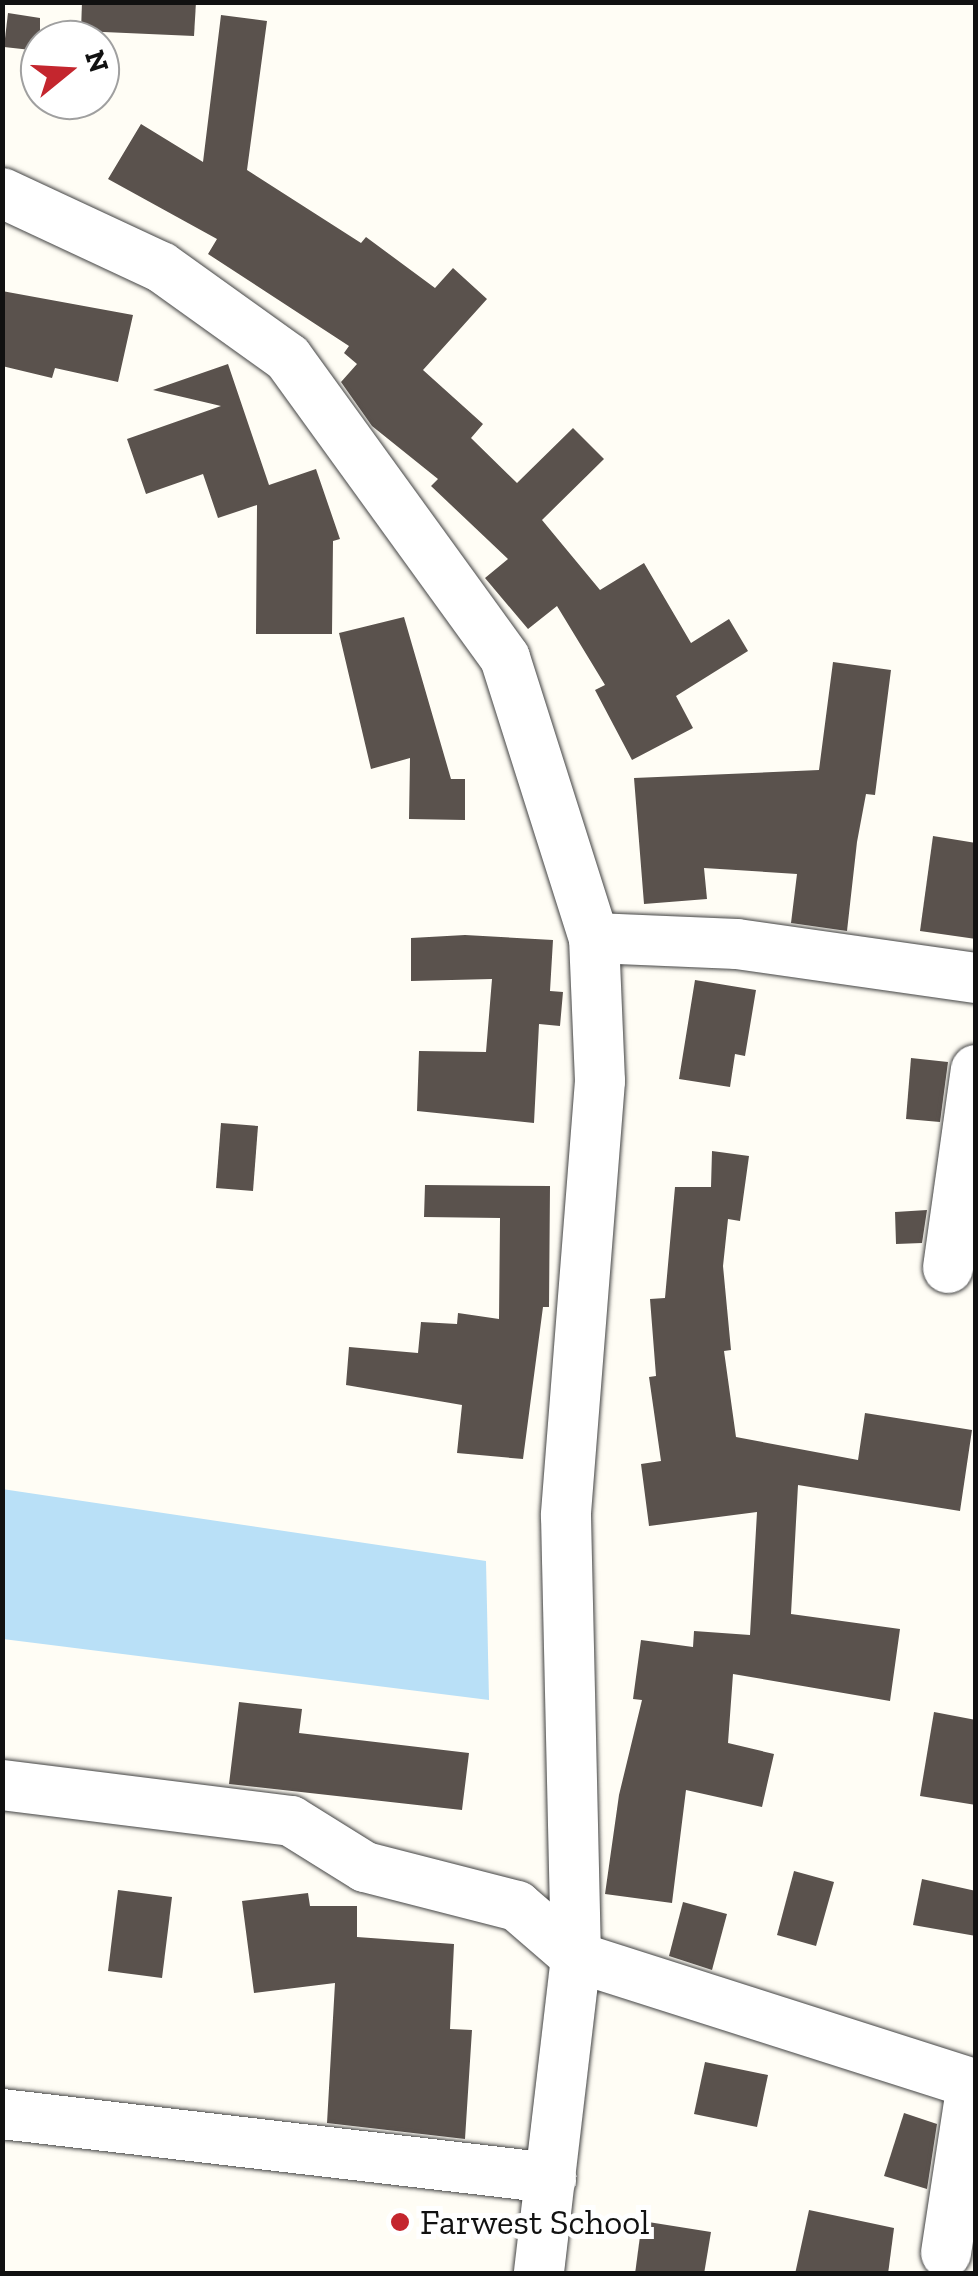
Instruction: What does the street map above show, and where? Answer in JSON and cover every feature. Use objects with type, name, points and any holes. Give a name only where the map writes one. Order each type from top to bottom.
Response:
[{"type":"street","points":[[2,192],[162,268],[288,358],[505,658],[594,938],[600,1082],[566,1516],[576,1957],[539,2274]]},
{"type":"street","points":[[594,938],[736,944],[976,978]]},
{"type":"street","points":[[948,1268],[976,1070]]},
{"type":"street","points":[[2,1785],[291,1821],[365,1867],[517,1906],[576,1957],[974,2085],[946,2253]]},
{"type":"street","points":[[2,2114],[551,2178]]},
{"type":"water","points":[[2,1489],[486,1561],[489,1700],[3,1639]]},
{"type":"building","points":[[82,2],[196,2],[194,36],[120,33],[120,20],[81,20]]},
{"type":"building","points":[[8,13],[40,18],[20,20],[20,49],[4,47]]},
{"type":"building","points":[[221,15],[267,21],[247,170],[361,243],[366,237],[435,288],[453,268],[487,299],[423,370],[483,424],[471,438],[517,483],[573,428],[604,459],[542,520],[600,590],[644,563],[691,643],[729,619],[748,651],[676,696],[693,728],[632,760],[595,690],[605,685],[557,606],[528,629],[485,578],[508,559],[431,486],[438,479],[372,426],[341,382],[357,364],[344,353],[349,346],[208,254],[217,239],[108,179],[141,124],[203,162]]},
{"type":"building","points":[[2,291],[133,315],[118,382],[55,368],[52,378],[2,366]]},
{"type":"building","points":[[228,364],[269,485],[316,469],[340,539],[333,541],[332,634],[256,634],[257,505],[218,518],[203,474],[146,494],[127,439],[221,406],[153,390]]},
{"type":"building","points":[[404,617],[451,779],[465,779],[465,820],[409,819],[410,758],[371,769],[339,633]]},
{"type":"building","points":[[833,662],[891,670],[875,795],[866,794],[847,931],[791,923],[797,874],[704,868],[707,899],[644,904],[634,778],[819,770]]},
{"type":"building","points":[[933,836],[976,843],[976,939],[920,931]]},
{"type":"building","points":[[465,935],[553,940],[550,991],[563,992],[560,1026],[539,1024],[534,1123],[417,1111],[419,1051],[486,1052],[492,979],[411,981],[411,938]]},
{"type":"building","points":[[695,980],[756,990],[745,1056],[735,1054],[730,1087],[679,1079]]},
{"type":"building","points":[[911,1058],[948,1062],[940,1122],[906,1119]]},
{"type":"building","points":[[221,1123],[258,1126],[253,1191],[216,1188]]},
{"type":"building","points":[[712,1151],[749,1156],[740,1221],[728,1219],[723,1266],[731,1350],[724,1351],[736,1437],[858,1460],[865,1413],[972,1430],[960,1511],[798,1485],[791,1614],[900,1629],[890,1701],[733,1674],[728,1743],[774,1754],[762,1807],[686,1790],[672,1903],[605,1894],[619,1795],[642,1700],[633,1699],[641,1640],[693,1647],[694,1631],[750,1635],[757,1512],[649,1526],[641,1464],[661,1461],[649,1377],[656,1376],[650,1299],[665,1298],[675,1187],[711,1187]]},
{"type":"building","points":[[425,1185],[550,1186],[549,1307],[543,1307],[523,1459],[457,1453],[462,1405],[346,1385],[349,1347],[418,1353],[421,1322],[457,1324],[458,1313],[499,1319],[500,1218],[424,1217]]},
{"type":"building","points":[[927,1210],[922,1243],[896,1244],[895,1212]]},
{"type":"building","points":[[239,1702],[302,1709],[299,1733],[469,1753],[462,1810],[229,1784]]},
{"type":"building","points":[[934,1712],[976,1720],[976,1805],[920,1796]]},
{"type":"building","points":[[794,1871],[834,1882],[816,1946],[777,1935]]},
{"type":"building","points":[[922,1879],[976,1891],[976,1936],[913,1925]]},
{"type":"building","points":[[118,1890],[172,1897],[162,1978],[108,1971]]},
{"type":"building","points":[[308,1893],[310,1906],[357,1906],[357,1937],[454,1944],[450,2029],[472,2030],[465,2139],[327,2123],[335,1983],[254,1993],[242,1901]]},
{"type":"building","points":[[683,1902],[727,1914],[712,1970],[669,1956]]},
{"type":"building","points":[[705,2062],[768,2075],[757,2127],[694,2114]]},
{"type":"building","points":[[904,2113],[937,2124],[927,2189],[884,2176]]},
{"type":"building","points":[[809,2210],[894,2228],[888,2274],[795,2274]]},
{"type":"building","points":[[642,2221],[711,2232],[704,2274],[635,2274]]},
{"type":"place","name":"Farwest School","points":[[400,2222]]}]
